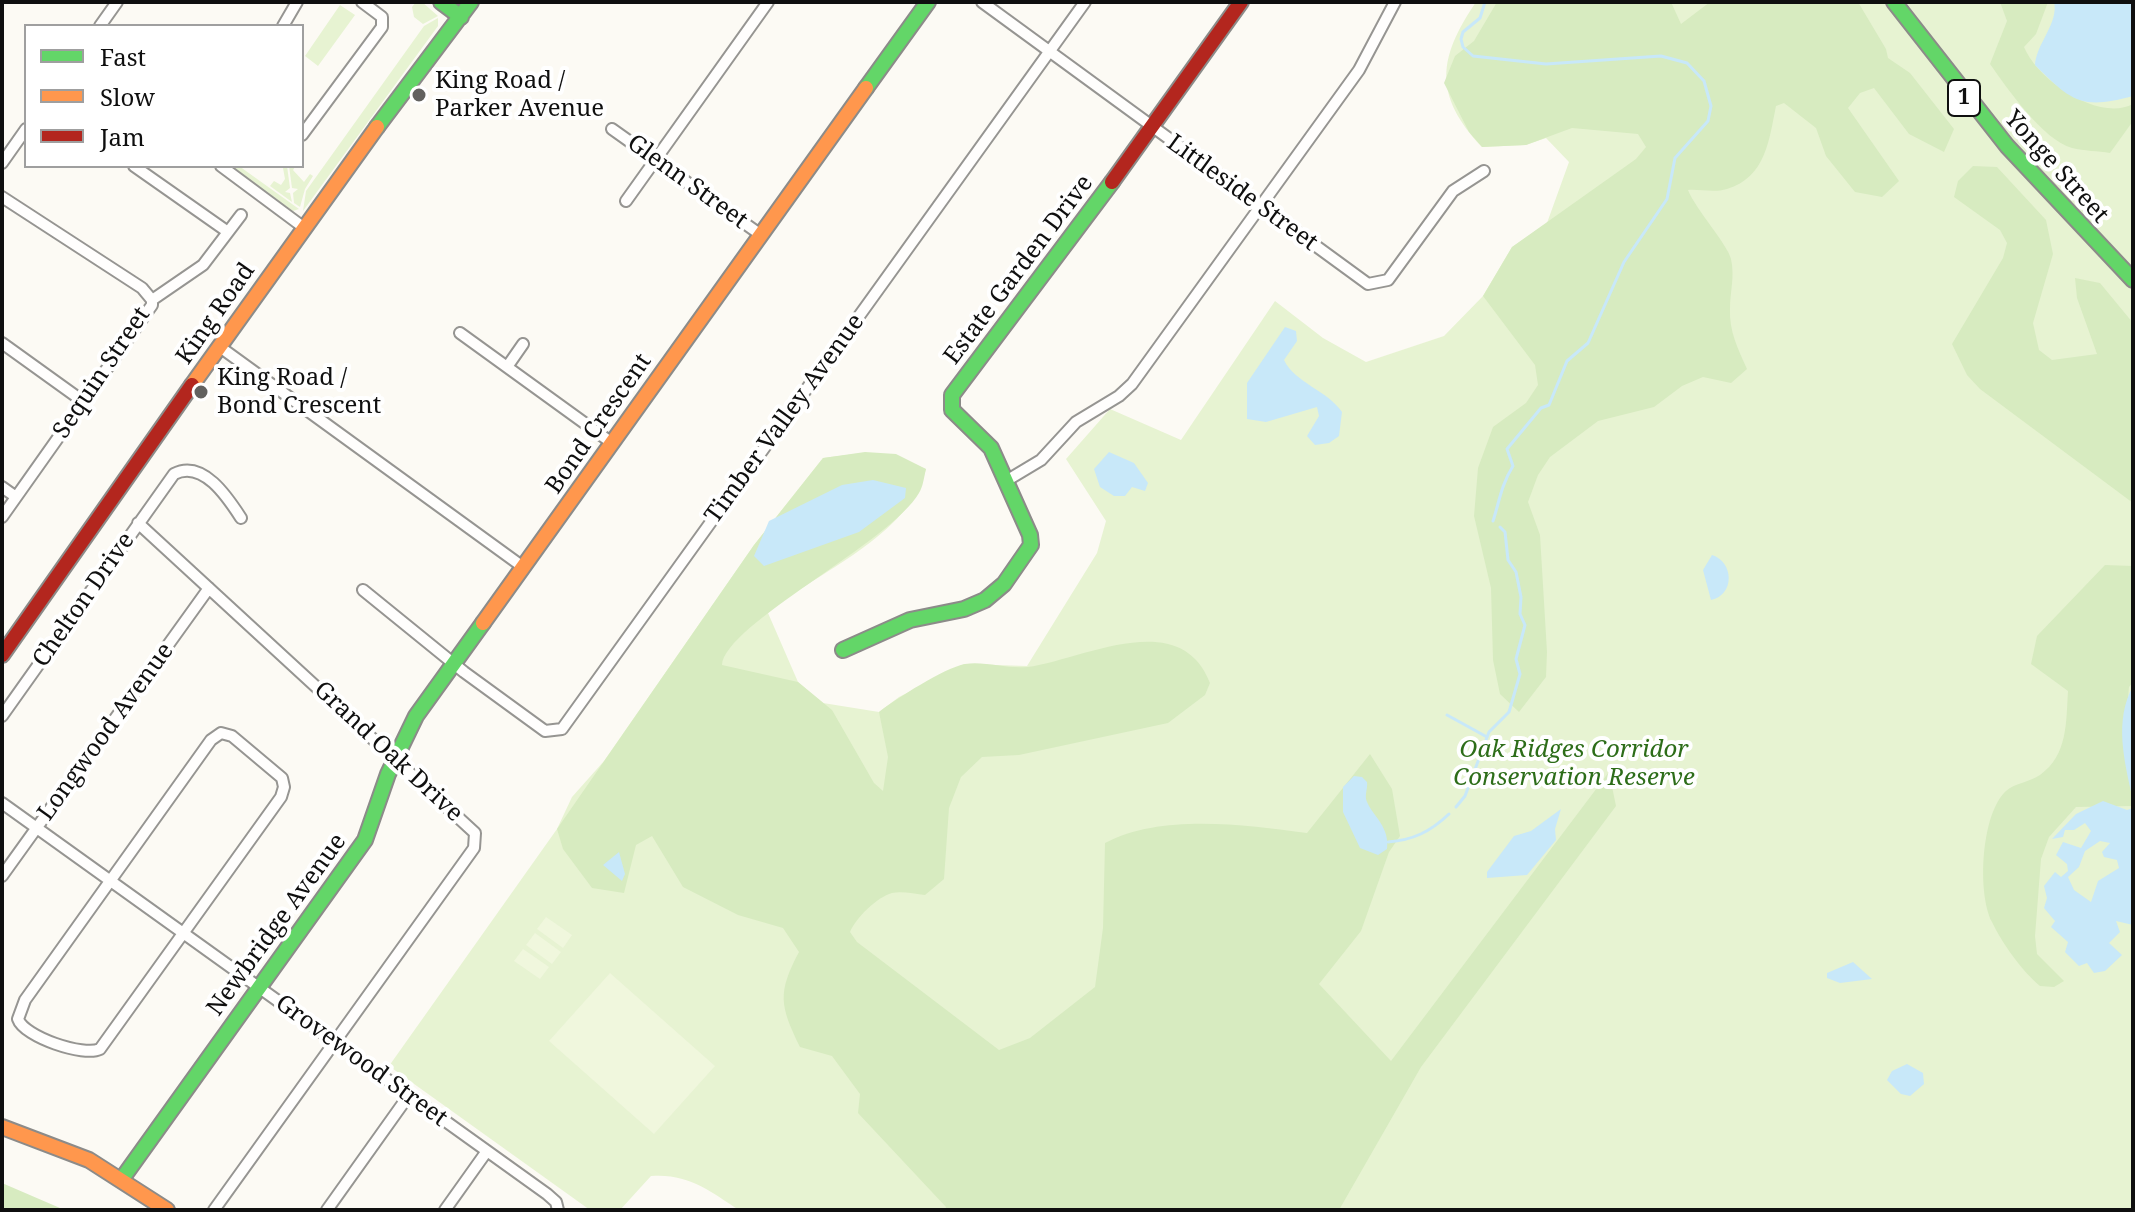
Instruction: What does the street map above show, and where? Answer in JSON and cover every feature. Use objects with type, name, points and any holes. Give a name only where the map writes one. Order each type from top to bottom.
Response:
[{"type":"street","points":[[101,24],[117,2]]},
{"type":"street","points":[[284,24],[297,2]]},
{"type":"street","points":[[304,132],[382,27],[382,17],[362,2]]},
{"type":"street","points":[[441,2],[461,17]]},
{"type":"street","name":"King Road","points":[[2,655],[303,227],[471,2]]},
{"type":"street","points":[[626,201],[768,2]]},
{"type":"street","name":"Bond Crescent","points":[[523,567],[928,2]]},
{"type":"street","name":"Littleside Street","points":[[982,2],[1368,284],[1388,280],[1453,191],[1484,171]]},
{"type":"street","name":"Timber Valley Avenue","points":[[363,590],[454,664],[545,731],[556,732],[566,726],[1085,2]]},
{"type":"street","name":"Estate Garden Drive","points":[[843,650],[910,620],[974,605],[1004,584],[1031,540],[986,441],[952,410],[952,395],[1241,2]]},
{"type":"street","points":[[1006,481],[1041,460],[1076,422],[1119,396],[1132,384],[1359,70],[1395,2]]},
{"type":"street","name":"Yonge Street","points":[[1894,2],[1963,98],[2057,205],[2133,280]]},
{"type":"street","name":"Glenn Street","points":[[612,129],[761,235]]},
{"type":"street","points":[[2,163],[24,132]]},
{"type":"street","points":[[137,168],[228,232]]},
{"type":"street","points":[[224,168],[303,227]]},
{"type":"street","name":"Sequin Street","points":[[2,197],[130,280],[152,300],[152,305],[2,517]]},
{"type":"street","points":[[152,300],[203,265],[241,215]]},
{"type":"street","points":[[460,333],[612,443]]},
{"type":"street","points":[[2,343],[84,402]]},
{"type":"street","points":[[507,367],[523,344]]},
{"type":"street","points":[[220,347],[523,567]]},
{"type":"street","name":"Chelton Drive","points":[[2,716],[168,478],[184,469],[197,472],[224,492],[241,518]]},
{"type":"street","points":[[2,487],[16,497]]},
{"type":"street","name":"Grand Oak Drive","points":[[138,523],[475,833],[474,848],[214,1210]]},
{"type":"street","name":"Newbridge Avenue","points":[[124,1176],[365,840],[395,758],[416,716],[523,567]]},
{"type":"street","name":"Longwood Avenue","points":[[2,876],[209,588]]},
{"type":"street","points":[[221,733],[232,736],[282,778],[284,792],[183,933],[100,1049],[85,1052],[27,1032],[20,1025],[18,1012],[211,740],[221,733]]},
{"type":"street","name":"Grovewood Street","points":[[2,803],[547,1194],[556,1202],[558,1210]]},
{"type":"street","points":[[327,1210],[409,1095]]},
{"type":"street","points":[[2,1127],[67,1147],[124,1176],[167,1210]]},
{"type":"street","points":[[445,1210],[487,1151]]},
{"type":"green space","points":[[416,2],[422,2],[438,16],[423,24],[414,17],[412,7]]},
{"type":"green space","name":"Oak Ridges Corridor Conservation Reserve","points":[[1476,2],[2133,2],[2133,1210],[739,1210],[687,1180],[651,1176],[620,1210],[590,1210],[389,1066],[557,829],[572,797],[604,761],[754,545],[823,458],[876,453],[926,469],[916,493],[901,514],[881,533],[768,613],[798,682],[823,703],[879,712],[899,697],[964,664],[1027,666],[1097,553],[1106,521],[1066,459],[1110,409],[1181,440],[1275,301],[1323,338],[1366,362],[1444,336],[1483,296],[1512,247],[1547,223],[1569,162],[1546,138],[1526,145],[1482,147],[1455,110],[1446,76],[1448,59],[1463,22]]},
{"type":"green space","points":[[1497,2],[1671,2],[1681,24],[1710,2],[1858,2],[1886,49],[1888,58],[1910,73],[1954,129],[1944,152],[1909,134],[1874,88],[1860,93],[1848,108],[1899,181],[1882,197],[1855,192],[1826,156],[1816,128],[1784,103],[1776,106],[1764,156],[1750,176],[1722,190],[1688,190],[1731,259],[1731,325],[1747,369],[1731,383],[1703,377],[1682,386],[1654,407],[1598,421],[1550,457],[1538,475],[1528,502],[1540,535],[1546,677],[1519,712],[1500,694],[1493,660],[1491,588],[1474,516],[1478,468],[1493,427],[1526,403],[1538,385],[1535,365],[1483,296],[1512,247],[1636,159],[1646,147],[1638,134],[1572,128],[1526,145],[1482,147],[1469,132],[1444,83],[1455,56],[1474,41]]},
{"type":"green space","points":[[2000,2],[2048,2],[2036,34],[2024,47],[2031,60],[2056,85],[2087,103],[2119,108],[2133,104],[2133,121],[2110,153],[2072,148],[2061,143],[2026,112],[2006,86],[1990,64],[2007,21]]},
{"type":"green space","points":[[340,5],[355,15],[318,66],[305,56]]},
{"type":"green space","points":[[438,18],[438,26],[303,211],[306,191],[424,26]]},
{"type":"green space","points":[[1973,166],[1997,167],[2046,220],[2053,254],[2033,323],[2039,350],[2052,360],[2097,354],[2077,298],[2075,278],[2100,283],[2133,323],[2133,503],[1980,389],[1967,375],[1952,344],[2003,258],[2007,243],[2000,230],[1954,197],[1958,181]]},
{"type":"green space","points":[[234,168],[242,168],[299,209],[293,211]]},
{"type":"green space","points":[[283,168],[287,168],[290,188],[285,192],[290,193],[292,202],[270,186],[274,181],[281,185],[285,179]]},
{"type":"green space","points":[[289,168],[294,168],[304,182],[310,174],[313,176],[300,207],[294,203],[293,193],[298,189],[292,188]]},
{"type":"green space","points":[[865,452],[896,454],[926,469],[919,493],[902,513],[876,535],[750,628],[730,648],[722,665],[798,682],[832,710],[874,783],[883,791],[888,757],[879,712],[945,671],[965,664],[1027,667],[1101,648],[1153,642],[1176,647],[1196,660],[1210,683],[1205,695],[1168,723],[1019,755],[982,757],[961,777],[949,808],[944,879],[925,895],[900,892],[886,895],[853,926],[850,932],[857,942],[999,1050],[1030,1038],[1095,987],[1103,928],[1105,843],[1152,828],[1178,825],[1231,825],[1307,833],[1370,754],[1392,789],[1400,836],[1389,852],[1361,931],[1319,984],[1391,1061],[1609,772],[1616,806],[1421,1067],[1339,1210],[945,1210],[946,1207],[858,1113],[860,1094],[832,1056],[800,1047],[788,1021],[784,1000],[787,978],[799,952],[783,928],[738,915],[683,887],[652,836],[636,845],[624,893],[592,888],[563,849],[557,829],[754,545],[823,458]]},
{"type":"green space","points":[[2105,565],[2133,566],[2133,682],[2129,687],[2124,740],[2133,784],[2133,806],[2076,807],[2049,837],[2041,859],[2035,936],[2037,954],[2064,981],[2054,987],[2040,986],[2007,948],[1992,922],[1984,893],[1984,854],[1991,817],[1998,802],[2006,791],[2040,775],[2049,767],[2064,737],[2068,691],[2031,664],[2037,636]]},
{"type":"green space","points":[[546,917],[572,935],[563,948],[537,929]]},
{"type":"green space","points":[[535,933],[561,952],[552,964],[526,945]]},
{"type":"green space","points":[[523,949],[549,967],[540,979],[514,961]]},
{"type":"green space","points":[[610,973],[715,1066],[654,1134],[549,1041]]},
{"type":"green space","points":[[2,1183],[60,1208],[64,1210],[2,1210]]},
{"type":"water","points":[[2054,2],[2133,2],[2133,96],[2101,102],[2079,100],[2035,65],[2053,18]]},
{"type":"water","points":[[1285,327],[1296,331],[1297,341],[1284,360],[1289,368],[1342,412],[1339,436],[1329,443],[1315,445],[1307,436],[1319,416],[1317,407],[1266,422],[1247,419],[1247,383]]},
{"type":"water","points":[[1109,452],[1134,463],[1148,483],[1145,491],[1132,487],[1125,496],[1114,496],[1100,487],[1094,469]]},
{"type":"water","points":[[873,480],[906,488],[905,498],[859,532],[764,566],[754,556],[769,521],[842,485]]},
{"type":"water","points":[[1712,555],[1724,564],[1729,578],[1724,592],[1711,600],[1703,570]]},
{"type":"water","points":[[2133,686],[2133,800],[2122,727],[2127,699]]},
{"type":"water","points":[[1354,776],[1362,777],[1367,782],[1367,802],[1386,834],[1387,849],[1378,855],[1360,848],[1343,812],[1343,787]]},
{"type":"water","points":[[2103,801],[2127,810],[2133,808],[2133,925],[2116,921],[2120,932],[2109,943],[2122,955],[2105,971],[2094,973],[2087,963],[2079,966],[2065,952],[2068,942],[2051,927],[2055,921],[2044,908],[2047,898],[2044,886],[2055,872],[2061,877],[2068,871],[2067,864],[2056,855],[2063,842],[2081,848],[2091,831],[2085,823],[2074,830],[2065,830],[2063,837],[2052,839],[2076,814]],"holes":[[[2100,841],[2110,843],[2102,852],[2104,857],[2117,860],[2119,868],[2098,881],[2091,902],[2074,890],[2068,877],[2079,867],[2085,851]]]},
{"type":"water","points":[[1561,809],[1555,829],[1556,840],[1527,875],[1487,878],[1487,872],[1514,836],[1531,831]]},
{"type":"water","points":[[619,852],[625,874],[622,881],[603,865]]},
{"type":"water","points":[[1853,962],[1872,979],[1840,983],[1827,978],[1827,973]]},
{"type":"water","points":[[1907,1064],[1923,1073],[1924,1084],[1910,1096],[1901,1094],[1887,1080],[1892,1071]]},
{"type":"waterway","points":[[1485,2],[1480,18],[1463,32],[1461,39],[1463,47],[1473,56],[1546,64],[1661,56],[1687,63],[1704,81],[1711,106],[1708,121],[1675,158],[1667,199],[1624,262],[1588,343],[1567,361],[1549,405],[1541,408],[1507,449],[1513,466],[1493,521]]},
{"type":"waterway","points":[[1456,807],[1465,796],[1489,732],[1509,712],[1520,674],[1516,659],[1525,625],[1520,614],[1521,597],[1516,572],[1508,560],[1505,532],[1500,527]]},
{"type":"waterway","points":[[1447,715],[1487,737]]},
{"type":"waterway","points":[[1388,842],[1421,834],[1449,814]]},
{"type":"traffic: fast","points":[[441,2],[461,17]]},
{"type":"traffic: fast","points":[[377,127],[471,2]]},
{"type":"traffic: fast","points":[[866,88],[928,2]]},
{"type":"traffic: fast","points":[[1894,2],[2007,146],[2133,280]]},
{"type":"traffic: fast","points":[[843,650],[910,620],[964,609],[985,600],[1004,584],[1031,545],[1030,535],[991,448],[952,410],[952,395],[1112,182]]},
{"type":"traffic: fast","points":[[124,1176],[365,840],[388,774],[416,716],[483,623]]},
{"type":"traffic: slow","points":[[483,623],[866,88]]},
{"type":"traffic: slow","points":[[192,385],[377,127]]},
{"type":"traffic: slow","points":[[2,1127],[89,1160],[167,1210]]},
{"type":"traffic: jam","points":[[1112,182],[1241,2]]},
{"type":"traffic: jam","points":[[2,655],[192,385]]},
{"type":"place","name":"King Road / Parker Avenue","points":[[419,95]]},
{"type":"place","name":"King Road / Bond Crescent","points":[[201,392]]}]
